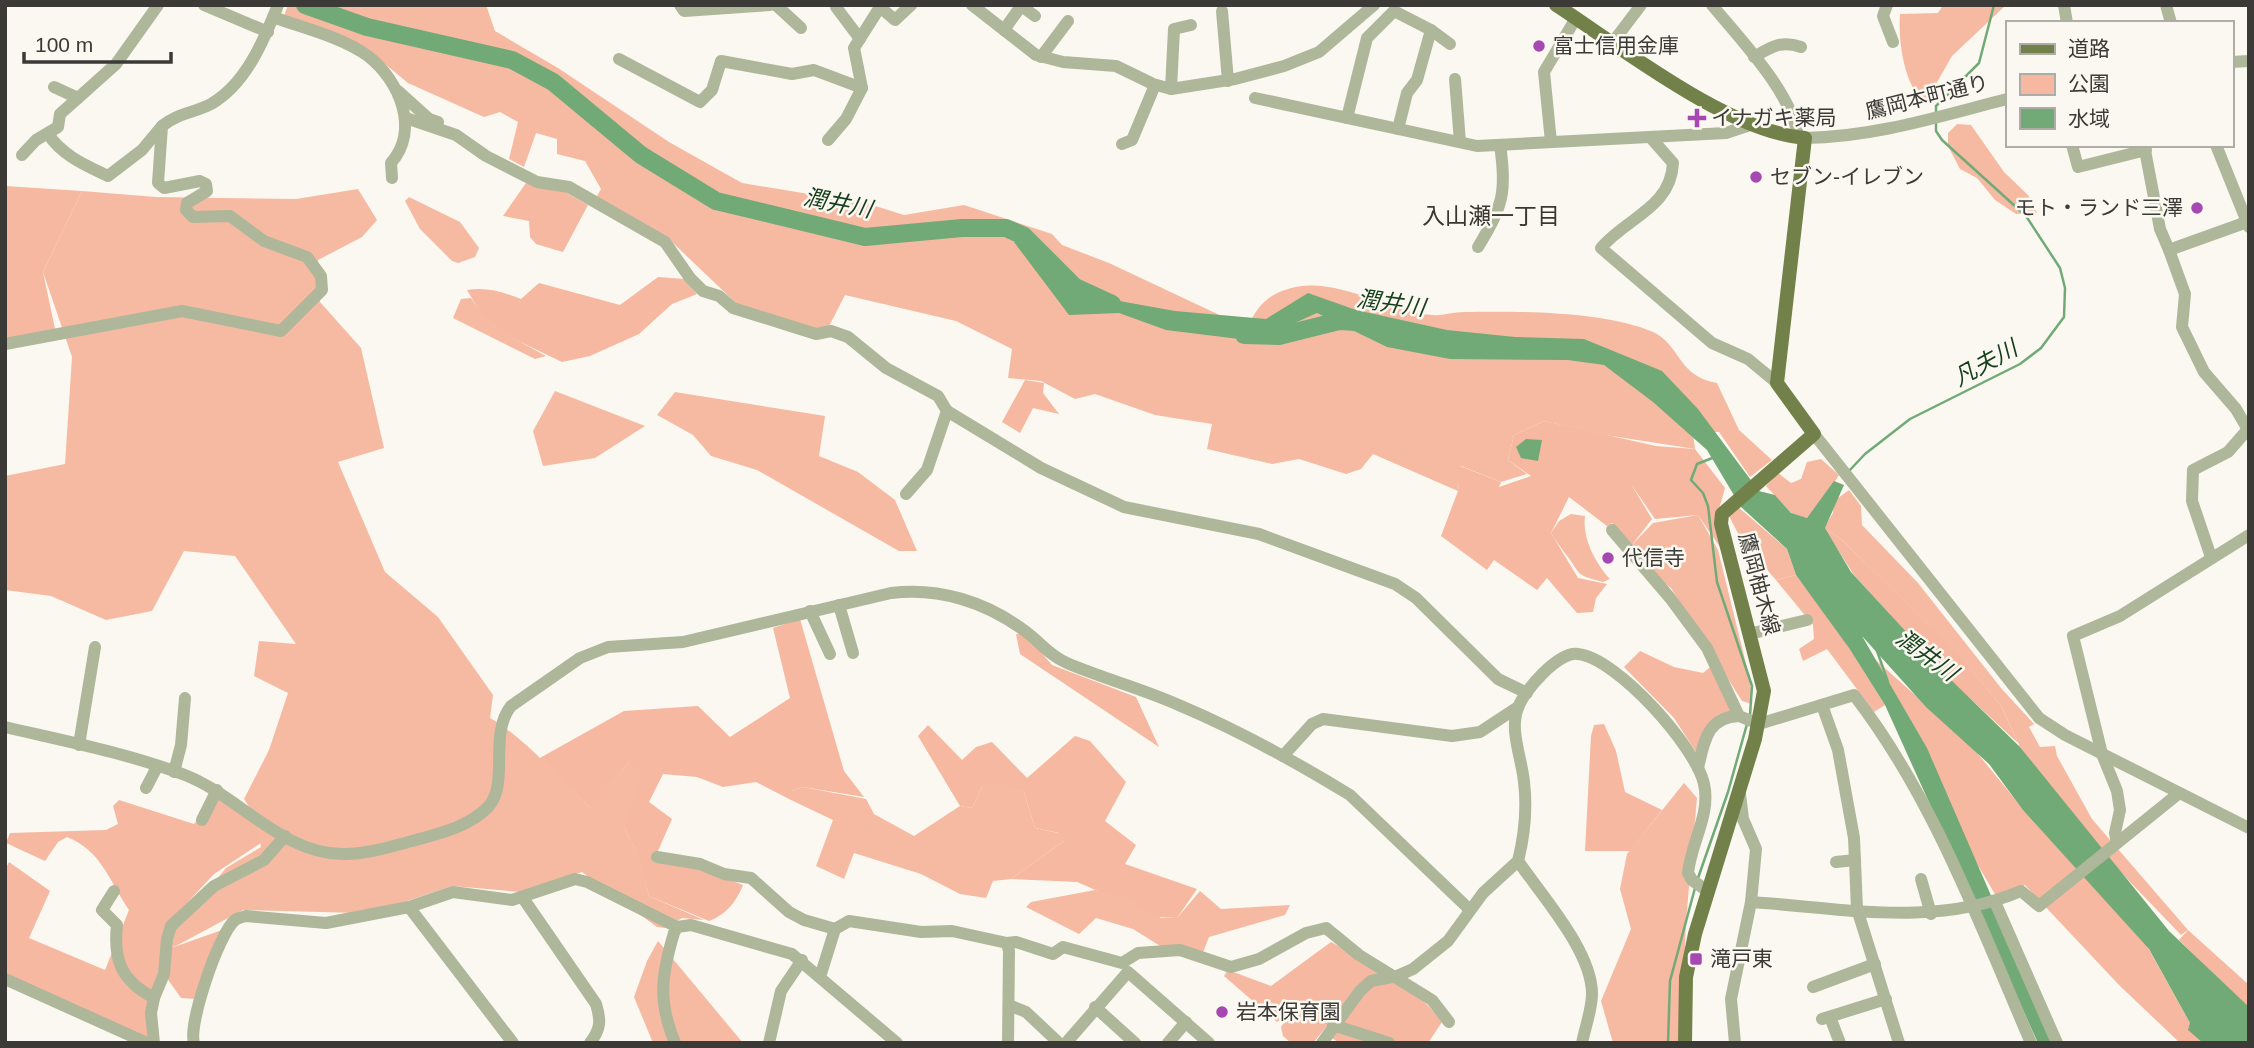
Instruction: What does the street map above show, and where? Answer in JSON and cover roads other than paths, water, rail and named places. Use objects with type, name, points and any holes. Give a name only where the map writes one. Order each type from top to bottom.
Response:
[{"type":"main road","name":"鷹岡本町通り","points":[[1556,5],[1750,125],[1802,138]]},
{"type":"main road","points":[[1802,138],[1777,383],[1814,434]]},
{"type":"main road","name":"鷹岡柚木線","points":[[1685,1043],[1686,977],[1706,890],[1740,794],[1759,724],[1764,691],[1761,670],[1721,524],[1724,510],[1814,434]]},
{"type":"street","points":[[22,155],[36,140],[58,127],[60,114],[116,64],[158,5]]},
{"type":"street","points":[[204,5],[268,32]]},
{"type":"street","points":[[680,5],[684,11],[693,11],[770,5]]},
{"type":"street","points":[[776,5],[801,28]]},
{"type":"street","points":[[828,140],[846,119],[862,88],[854,48],[880,7],[895,20],[911,5]]},
{"type":"street","points":[[979,7],[1004,30],[1041,57],[1063,62],[1116,66],[1155,85],[1171,89],[1228,81],[1284,66],[1319,52],[1374,5]]},
{"type":"street","points":[[1613,42],[1641,5]]},
{"type":"street","points":[[1712,5],[1754,57],[1796,119],[1802,138]]},
{"type":"street","points":[[1886,5],[1883,16],[1893,42]]},
{"type":"street","points":[[836,6],[860,39]]},
{"type":"street","points":[[1004,30],[1020,6],[1035,16]]},
{"type":"street","points":[[48,134],[56,146],[74,160],[108,176],[142,150],[162,125],[176,114],[199,109],[225,93],[255,58],[275,11],[367,55],[395,88],[429,119],[471,135]]},
{"type":"street","points":[[1222,11],[1228,81]]},
{"type":"street","points":[[1347,118],[1367,38],[1394,11],[1431,30],[1450,44]]},
{"type":"street","points":[[1551,142],[1544,72],[1576,18]]},
{"type":"street","points":[[1041,57],[1068,21]]},
{"type":"street","points":[[1171,89],[1174,29],[1191,25]]},
{"type":"street","points":[[1398,129],[1407,93],[1417,80],[1431,30]]},
{"type":"street","points":[[1754,57],[1776,44],[1788,42],[1801,47]]},
{"type":"street","points":[[619,59],[700,102],[712,90],[721,61],[792,75],[814,70],[862,88]]},
{"type":"street","points":[[1455,79],[1460,142]]},
{"type":"street","points":[[1122,144],[1132,140],[1155,85]]},
{"type":"street","points":[[54,87],[78,98]]},
{"type":"street","points":[[392,178],[391,163],[404,148],[406,117],[395,88]]},
{"type":"street","points":[[1255,98],[1477,146],[1726,133],[1750,125]]},
{"type":"street","name":"鷹岡本町通り","points":[[1802,138],[1850,137],[2006,99]]},
{"type":"street","points":[[406,117],[456,135],[486,156],[537,182],[569,187],[665,242],[697,285],[733,308],[816,334],[831,331],[848,337],[886,368],[938,396],[947,411],[1041,468],[1124,507],[1259,534],[1395,584],[1416,597],[1498,679],[1527,693]]},
{"type":"street","points":[[5,344],[182,311],[281,331],[321,290],[321,275],[307,257],[264,241],[230,216],[193,217],[186,210],[187,203],[207,191],[206,184],[200,181],[164,188],[158,183],[162,125]]},
{"type":"street","points":[[1651,138],[1673,163],[1665,193],[1652,207],[1615,231],[1601,248],[1712,343],[1748,359],[1777,383]]},
{"type":"street","points":[[1478,247],[1499,213],[1505,178],[1500,145]]},
{"type":"street","points":[[2073,147],[2078,167],[2145,147],[2160,229],[2185,294],[2182,327],[2204,372],[2236,409],[2248,428],[2228,452],[2193,470],[2192,500],[2211,557]]},
{"type":"street","points":[[2169,250],[2248,224],[2217,147]]},
{"type":"street","points":[[906,494],[927,470],[947,411]]},
{"type":"street","points":[[1814,434],[2021,699],[2039,718],[2178,794],[2249,828]]},
{"type":"street","points":[[1612,530],[1670,598],[1707,648],[1739,716]]},
{"type":"street","points":[[2117,843],[2115,833],[2120,810],[2117,792],[2102,754],[2073,636],[2120,616],[2249,535]]},
{"type":"street","points":[[5,727],[174,772],[217,790],[285,836],[320,851],[341,855],[368,853],[443,832],[477,817],[490,804],[496,789],[499,729],[504,715],[511,706],[580,658],[608,647],[683,642],[810,611],[913,591],[979,604],[1026,631],[1068,663],[1180,705],[1283,756],[1350,795],[1469,909]]},
{"type":"street","points":[[839,605],[853,653]]},
{"type":"street","points":[[810,611],[830,654]]},
{"type":"street","points":[[1749,634],[1807,620]]},
{"type":"street","points":[[79,745],[95,647]]},
{"type":"street","points":[[1283,756],[1312,724],[1323,719],[1452,736],[1480,732],[1518,707],[1559,657],[1579,653],[1606,665],[1672,727],[1698,768],[1706,798],[1688,873],[1692,880],[1706,890]]},
{"type":"street","points":[[1698,768],[1708,730],[1724,716],[1739,716],[1759,724],[1854,695],[1878,726],[1940,839],[2031,1043]]},
{"type":"street","points":[[174,772],[181,745],[185,698]]},
{"type":"street","points":[[1822,705],[1838,750],[1854,838],[1857,909],[1899,1043]]},
{"type":"street","points":[[1322,1043],[1360,990],[1371,981],[1397,976],[1413,969],[1448,941],[1469,909],[1518,861],[1525,804],[1516,729],[1518,707]]},
{"type":"street","points":[[146,788],[157,767]]},
{"type":"street","points":[[202,820],[217,790]]},
{"type":"street","points":[[1735,1043],[1731,999],[1751,902],[1756,849],[1743,819],[1740,794]]},
{"type":"street","points":[[1751,902],[1931,914],[1972,908],[2021,891],[2039,906],[2178,794]]},
{"type":"street","points":[[154,1043],[151,1013],[164,974],[171,926],[214,886],[264,860],[285,836]]},
{"type":"street","points":[[657,857],[700,864],[724,874],[751,878],[789,912],[804,920],[835,929]]},
{"type":"street","points":[[1836,862],[1855,860]]},
{"type":"street","points":[[1518,861],[1567,931],[1588,975],[1592,995],[1582,1043]]},
{"type":"street","points":[[194,1043],[192,1035],[212,964],[223,936],[235,920],[246,916],[326,923],[409,907],[453,892],[512,900],[575,879],[587,881],[677,927],[691,925],[792,954],[897,1043]]},
{"type":"street","points":[[1920,879],[1931,914]]},
{"type":"street","points":[[114,891],[102,909],[117,925],[114,950],[131,985],[154,998]]},
{"type":"street","points":[[523,898],[596,1004],[600,1019],[599,1031],[590,1043]]},
{"type":"street","points":[[1995,902],[2057,1043]]},
{"type":"street","points":[[409,907],[513,1043]]},
{"type":"street","points":[[820,977],[835,929],[849,921],[921,932],[952,931],[1007,943],[1016,942],[1053,954],[1063,947],[1122,963],[1138,953],[1180,950],[1231,967],[1259,959],[1306,933],[1326,928],[1359,955],[1432,1000],[1450,1022]]},
{"type":"street","points":[[675,1043],[664,1016],[661,997],[671,941],[677,927]]},
{"type":"street","points":[[1007,943],[1008,1043]]},
{"type":"street","points":[[769,1043],[781,991],[802,960]]},
{"type":"street","points":[[1813,987],[1875,964]]},
{"type":"street","points":[[1066,1043],[1128,972],[1209,1043]]},
{"type":"street","points":[[5,979],[147,1043]]},
{"type":"street","points":[[1840,1043],[1826,1018],[1886,999]]},
{"type":"street","points":[[1009,1005],[1026,1012],[1059,1043]]},
{"type":"street","points":[[1095,1007],[1135,1043]]},
{"type":"street","points":[[1168,1043],[1186,1022]]},
{"type":"street","points":[[1334,1025],[1389,1043]]},
{"type":"water","points":[[1014,242],[1042,242],[1075,293],[1175,311],[1266,319],[1308,293],[1356,310],[1447,330],[1515,337],[1584,339],[1662,371],[1698,409],[1759,491],[1775,495],[1791,513],[1807,518],[1834,481],[1844,485],[1825,528],[1851,572],[1947,676],[2020,747],[2169,931],[2249,1007],[2249,1043],[2203,1043],[2188,1030],[2190,1023],[2149,949],[2023,810],[1989,764],[1926,707],[1862,636],[1927,748],[2055,1043],[2038,1043],[1885,705],[1849,648],[1796,575],[1787,549],[1741,507],[1707,450],[1653,402],[1604,365],[1568,360],[1450,359],[1387,347],[1317,313],[1255,341],[1166,330],[1119,313],[1069,315]]},
{"type":"water","points":[[1526,439],[1542,440],[1538,461],[1521,458],[1516,447]]},
{"type":"waterway","name":"潤井川","points":[[305,5],[367,27],[512,60],[553,82],[641,155],[716,201],[865,237],[962,228],[1006,228],[1024,236],[1075,287],[1112,304]]},
{"type":"waterway","name":"凡夫川","points":[[1936,115],[1936,106],[1979,63],[1994,5]]},
{"type":"waterway","name":"凡夫川","points":[[1848,472],[1865,454],[1910,419],[2020,364],[2041,348],[2064,317],[2065,288],[2060,268],[2026,216],[1942,140],[1936,131],[1936,121]]},
{"type":"waterway","name":"潤井川","points":[[1244,335],[1279,336],[1339,321],[1358,322]]},
{"type":"waterway","points":[[1715,457],[1697,464],[1691,480],[1703,493],[1708,506],[1717,582],[1752,686],[1750,715]]},
{"type":"waterway","points":[[1876,648],[1888,682]]},
{"type":"waterway","points":[[1698,878],[1728,792],[1747,724]]},
{"type":"waterway","points":[[1668,1043],[1670,981],[1695,888]]},
{"type":"place","name":"富士信用金庫","points":[[1539,46]]},
{"type":"place","name":"イナガキ薬局","points":[[1697,118]]},
{"type":"place","name":"セブン-イレブン","points":[[1756,177]]},
{"type":"place","name":"モト・ランド三澤","points":[[2197,208]]},
{"type":"place","name":"代信寺","points":[[1608,558]]},
{"type":"place","name":"滝戸東","points":[[1696,959]]},
{"type":"place","name":"岩本保育園","points":[[1222,1012]]},
{"type":"district","name":"入山瀬一丁目","points":[[1491,216]]}]
